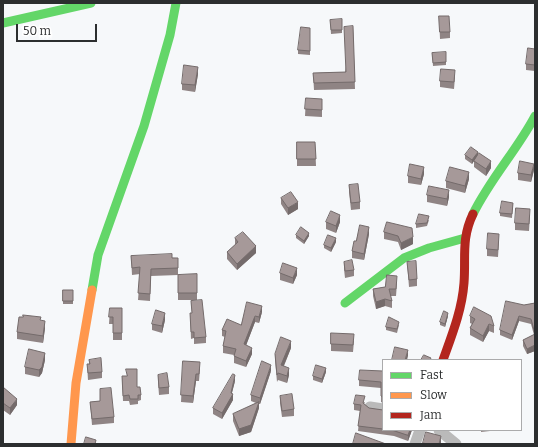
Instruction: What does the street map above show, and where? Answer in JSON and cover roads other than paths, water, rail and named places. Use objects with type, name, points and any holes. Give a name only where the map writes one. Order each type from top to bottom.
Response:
[{"type":"street","points":[[3,23],[91,3]]},
{"type":"street","points":[[71,444],[76,382],[98,255],[144,126],[170,35],[176,3]]},
{"type":"street","points":[[443,359],[460,311],[464,284],[465,238],[488,187],[516,151],[527,134],[535,116]]},
{"type":"street","points":[[346,303],[361,293],[396,263],[428,247],[465,238]]},
{"type":"street","points":[[370,407],[382,409]]},
{"type":"street","points":[[415,444],[420,431]]},
{"type":"street","points":[[440,431],[456,444]]}]
